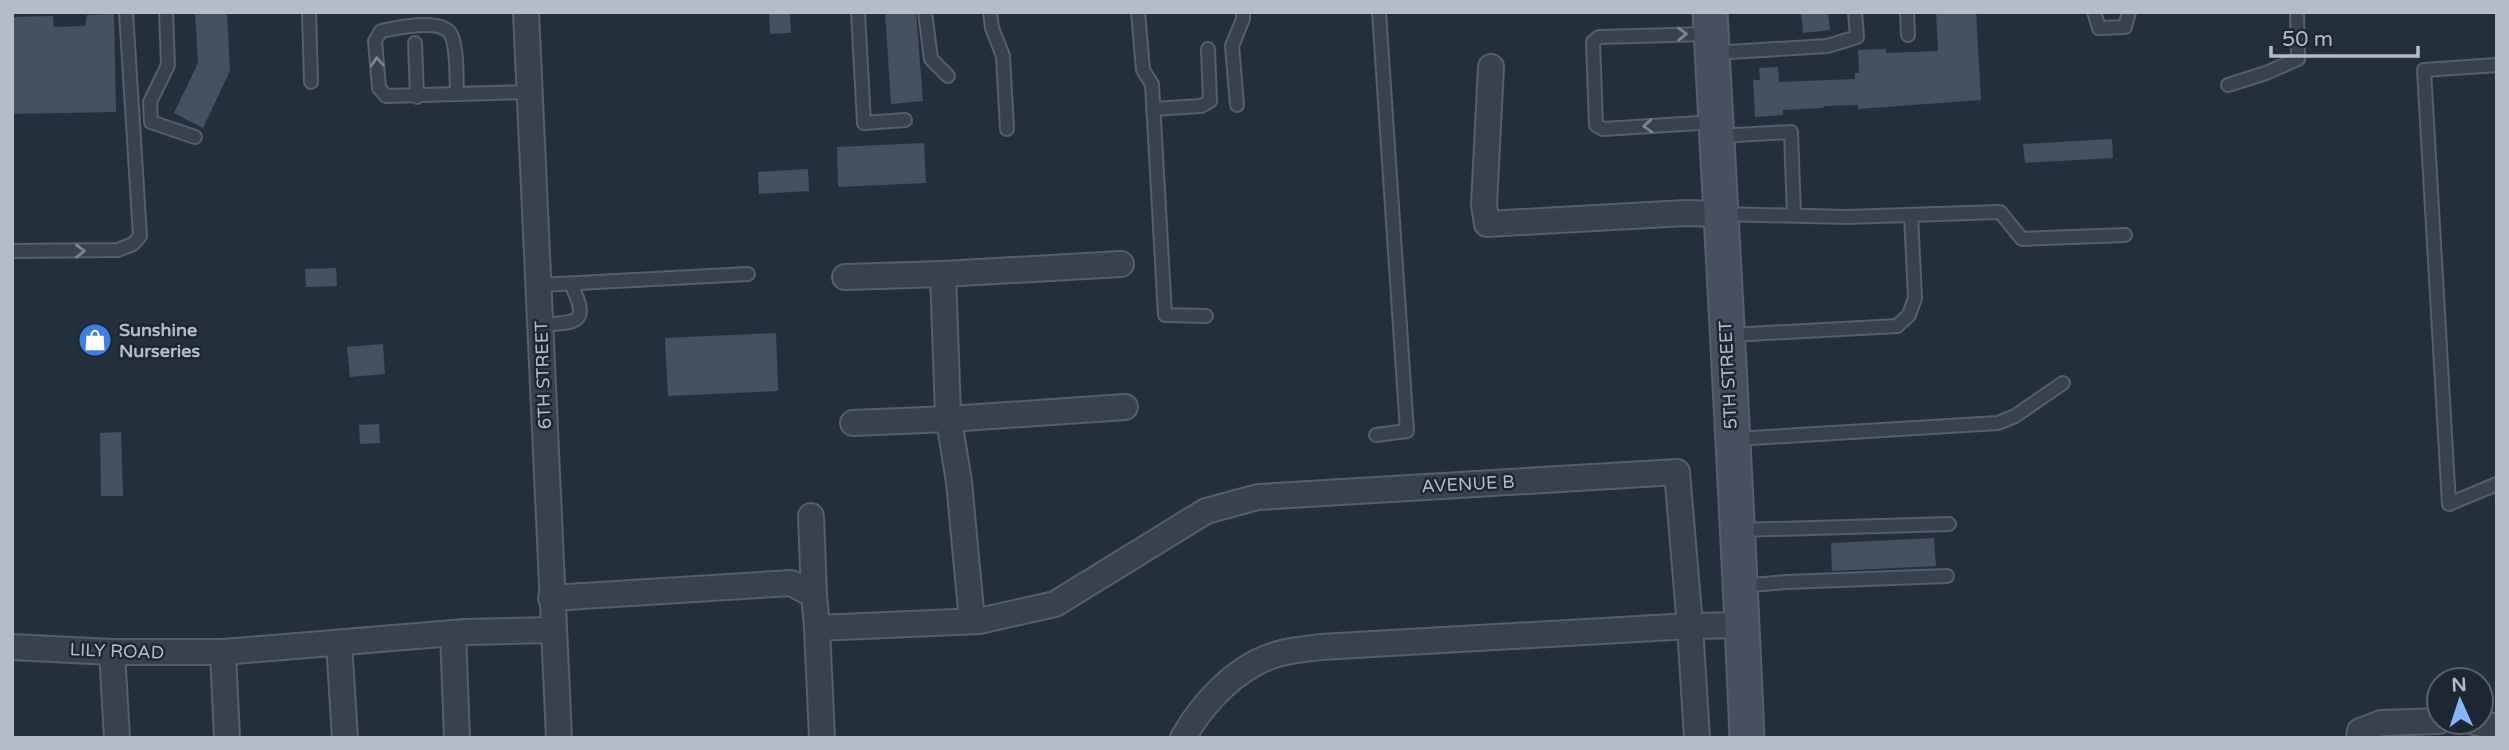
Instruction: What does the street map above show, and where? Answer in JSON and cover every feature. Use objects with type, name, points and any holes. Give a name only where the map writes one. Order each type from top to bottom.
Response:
[{"type":"main road","name":"5TH STREET","points":[[1711,33],[1742,586],[1747,738]]},
{"type":"street","name":"6TH STREET","points":[[526,12],[559,738]]},
{"type":"street","points":[[1491,67],[1484,205],[1487,224],[1685,213],[1721,214]]},
{"type":"street","points":[[845,278],[1121,264]]},
{"type":"street","points":[[943,274],[949,419],[959,482],[972,621]]},
{"type":"street","points":[[853,423],[1125,407]]},
{"type":"street","name":"AVENUE B","points":[[817,628],[972,621],[1055,604],[1206,511],[1258,497],[1677,472],[1690,626]]},
{"type":"street","points":[[811,516],[822,738]]},
{"type":"street","points":[[551,598],[791,583],[814,594]]},
{"type":"street","points":[[1183,738],[1192,721],[1234,675],[1278,654],[1321,647],[1742,625]]},
{"type":"street","points":[[1690,626],[1697,738]]},
{"type":"street","name":"LILY ROAD","points":[[12,647],[112,652],[223,652],[453,633],[552,630]]},
{"type":"street","points":[[453,633],[457,738]]},
{"type":"street","points":[[340,643],[345,738]]},
{"type":"street","points":[[112,652],[117,738]]},
{"type":"street","points":[[223,652],[227,738]]},
{"type":"street","points":[[2359,738],[2360,732],[2381,723],[2425,721]]},
{"type":"lane","points":[[12,251],[118,250],[133,244],[140,236],[126,12]]},
{"type":"lane","points":[[166,12],[168,65],[150,102],[151,122],[195,137]]},
{"type":"lane","points":[[309,12],[311,82]]},
{"type":"lane","points":[[858,12],[864,123],[905,121]]},
{"type":"lane","points":[[925,12],[931,59],[948,76]]},
{"type":"lane","points":[[990,12],[992,28],[1003,56],[1007,129]]},
{"type":"lane","points":[[1138,12],[1143,70],[1152,84],[1165,315],[1206,316]]},
{"type":"lane","points":[[1237,105],[1232,46],[1243,19],[1243,12]]},
{"type":"lane","points":[[1376,436],[1407,431],[1378,12]]},
{"type":"lane","points":[[1794,215],[1791,132],[1603,129],[1596,125],[1593,42],[1599,37],[1711,33],[1826,46],[1857,37],[1855,12]]},
{"type":"lane","points":[[1907,12],[1909,35]]},
{"type":"lane","points":[[2094,12],[2099,28],[2125,27],[2129,12]]},
{"type":"lane","points":[[2228,85],[2298,59],[2297,12]]},
{"type":"lane","points":[[457,94],[454,45],[450,34],[440,25],[403,26],[381,31],[375,41],[379,88],[386,96],[530,92]]},
{"type":"lane","points":[[415,43],[417,97]]},
{"type":"lane","points":[[1153,109],[1201,106],[1210,101],[1208,49]]},
{"type":"lane","points":[[2497,65],[2424,70],[2449,504],[2497,484]]},
{"type":"lane","points":[[1721,214],[1846,217],[2000,212],[2022,239],[2125,235]]},
{"type":"lane","points":[[1726,335],[1897,326],[1909,315],[1915,298],[1911,215]]},
{"type":"lane","points":[[540,285],[748,274]]},
{"type":"lane","points":[[541,325],[572,323],[579,317],[579,303],[571,284]]},
{"type":"lane","points":[[1732,439],[1998,423],[2015,416],[2063,383]]},
{"type":"lane","points":[[1738,530],[1949,524]]},
{"type":"lane","points":[[1742,586],[1948,576]]},
{"type":"building","points":[[195,12],[227,12],[230,71],[203,128],[174,113],[198,63]]},
{"type":"building","points":[[769,12],[790,12],[791,33],[770,34]]},
{"type":"building","points":[[885,12],[916,12],[923,101],[891,104]]},
{"type":"building","points":[[1801,12],[1828,12],[1830,30],[1803,33]]},
{"type":"building","points":[[1936,12],[1976,12],[1981,100],[1858,109],[1858,105],[1825,106],[1783,110],[1783,115],[1755,117],[1753,80],[1760,80],[1759,68],[1778,67],[1779,82],[1855,79],[1855,73],[1859,73],[1858,50],[1886,49],[1886,53],[1938,51]]},
{"type":"building","points":[[114,14],[116,112],[12,114],[12,17],[53,16],[54,27],[85,26],[87,15]]},
{"type":"building","points":[[2112,139],[2113,158],[2025,163],[2023,144]]},
{"type":"building","points":[[924,143],[926,183],[838,187],[837,147]]},
{"type":"building","points":[[808,169],[809,191],[759,194],[758,172]]},
{"type":"building","points":[[336,268],[337,286],[306,287],[305,269]]},
{"type":"building","points":[[776,333],[778,391],[668,396],[665,338]]},
{"type":"building","points":[[383,344],[385,374],[350,377],[347,347]]},
{"type":"building","points":[[379,424],[380,443],[360,444],[359,425]]},
{"type":"building","points":[[121,432],[123,496],[101,496],[100,433]]},
{"type":"building","points":[[1934,538],[1936,566],[1832,571],[1831,543]]},
{"type":"place","name":"Sunshine Nurseries","points":[[95,340]]}]
